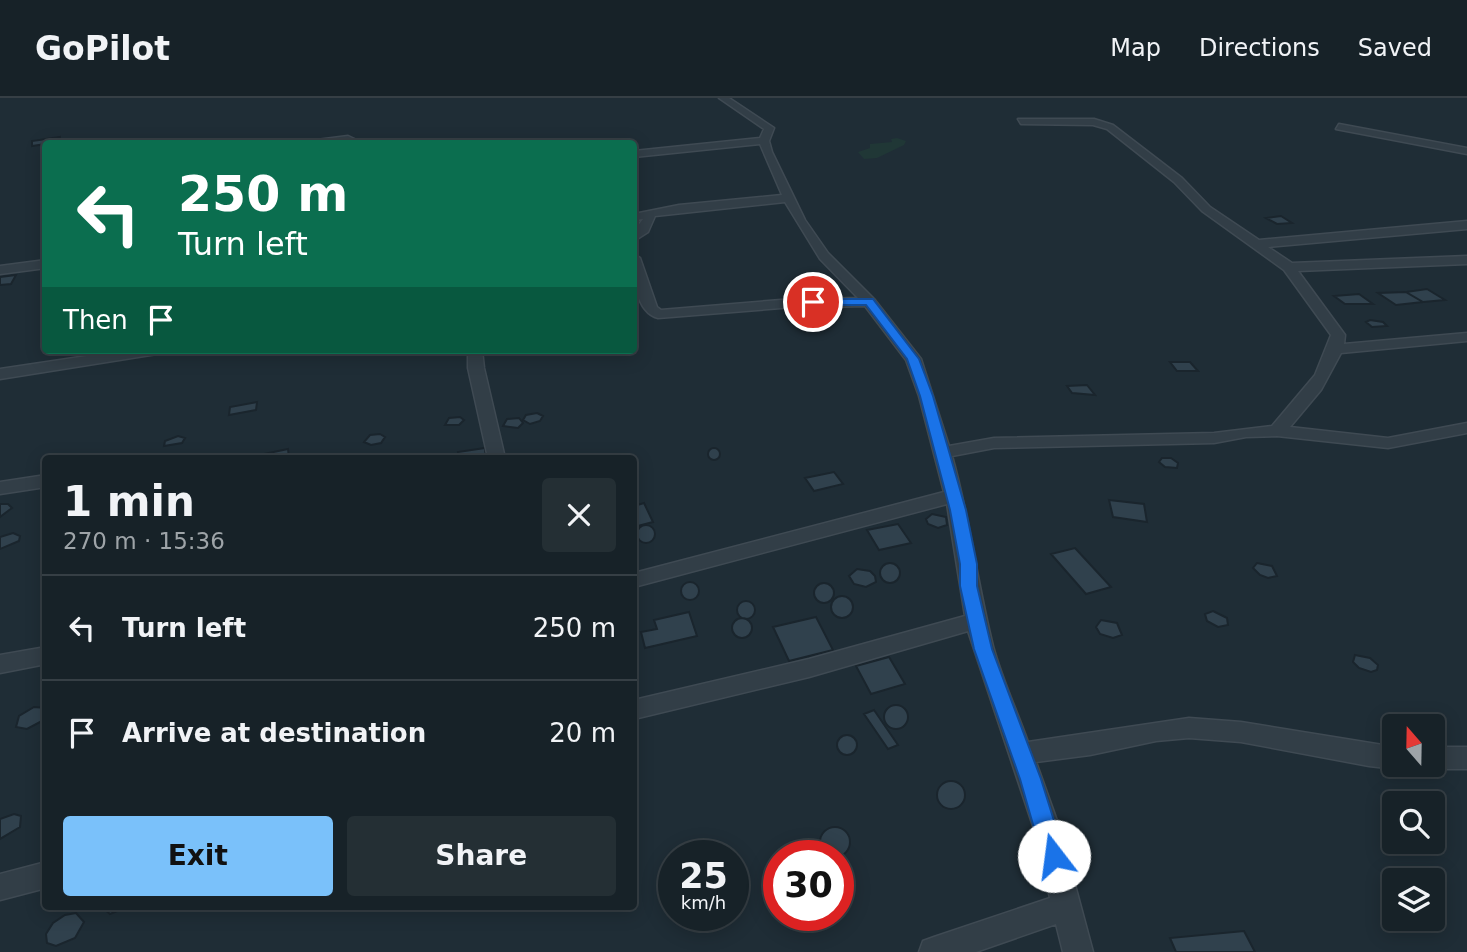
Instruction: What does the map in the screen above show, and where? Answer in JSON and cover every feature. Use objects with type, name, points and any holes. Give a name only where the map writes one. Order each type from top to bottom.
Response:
[{"type":"street","points":[[723,98],[769,128],[764,141],[779,175],[779,184],[824,256],[869,302],[913,359],[927,396],[953,496],[983,649],[1047,830],[1078,952]]},
{"type":"street","points":[[1021,121],[1094,122],[1110,127],[1178,180],[1206,209],[1289,267],[1338,335],[1336,349],[1310,395],[1277,431]]},
{"type":"street","points":[[1339,127],[1467,151]]},
{"type":"street","points":[[637,154],[764,141]]},
{"type":"street","points":[[637,216],[788,198]]},
{"type":"street","points":[[637,235],[644,229],[650,214]]},
{"type":"street","points":[[1256,244],[1467,225]]},
{"type":"street","points":[[1289,267],[1467,260]]},
{"type":"street","points":[[0,270],[42,265]]},
{"type":"street","points":[[637,267],[651,309],[658,314],[781,304],[869,302]]},
{"type":"street","points":[[1336,349],[1467,337]]},
{"type":"street","points":[[0,374],[131,354]]},
{"type":"street","points":[[475,354],[476,368],[497,455]]},
{"type":"street","points":[[941,453],[994,443],[1214,438],[1246,432],[1277,431],[1388,443],[1467,428]]},
{"type":"street","points":[[0,488],[42,482]]},
{"type":"street","points":[[637,579],[953,496]]},
{"type":"street","points":[[637,709],[809,668],[977,621]]},
{"type":"street","points":[[0,664],[42,653]]},
{"type":"street","points":[[1021,754],[1099,743],[1153,730],[1189,727],[1248,733],[1312,748],[1382,756]]},
{"type":"street","points":[[1446,758],[1467,758]]},
{"type":"street","points":[[0,887],[42,876]]},
{"type":"street","points":[[934,952],[1065,907]]},
{"type":"green space","points":[[891,139],[906,141],[904,145],[877,158],[864,159],[858,152],[870,148],[870,144],[892,142]]},
{"type":"building","points":[[60,137],[60,140],[42,140],[42,145],[32,146],[32,141]]},
{"type":"building","points":[[1281,216],[1292,223],[1277,224],[1266,218]]},
{"type":"building","points":[[16,275],[11,284],[0,285],[0,277]]},
{"type":"building","points":[[1427,289],[1445,300],[1423,302],[1406,292]]},
{"type":"building","points":[[1406,292],[1423,302],[1396,305],[1378,293]]},
{"type":"building","points":[[1359,294],[1373,304],[1345,304],[1334,296]]},
{"type":"building","points":[[1366,322],[1383,322],[1387,326],[1372,327]]},
{"type":"building","points":[[1170,362],[1190,362],[1198,371],[1177,371]]},
{"type":"building","points":[[1087,385],[1095,395],[1072,393],[1067,386]]},
{"type":"building","points":[[257,402],[256,410],[229,415],[230,407]]},
{"type":"building","points":[[537,413],[543,416],[540,421],[530,424],[523,420],[526,415]]},
{"type":"building","points":[[460,417],[464,420],[459,425],[445,425],[449,418]]},
{"type":"building","points":[[519,418],[523,423],[518,428],[503,426],[507,419]]},
{"type":"building","points":[[380,434],[385,437],[381,443],[371,445],[364,442],[370,435]]},
{"type":"building","points":[[178,436],[185,438],[182,443],[164,446],[165,441]]},
{"type":"building","points":[[485,448],[486,455],[458,455],[458,452]]},
{"type":"building","points":[[714,448],[720,454],[714,460],[708,454]]},
{"type":"building","points":[[288,449],[289,455],[259,455]]},
{"type":"building","points":[[1162,458],[1171,458],[1178,463],[1177,468],[1165,467],[1159,462]]},
{"type":"building","points":[[834,472],[843,484],[814,491],[805,478]]},
{"type":"building","points":[[1109,500],[1144,504],[1147,522],[1113,517]]},
{"type":"building","points":[[644,503],[653,522],[637,526],[637,505]]},
{"type":"building","points":[[0,504],[8,504],[12,508],[0,517]]},
{"type":"building","points":[[932,514],[946,517],[947,525],[938,528],[928,524],[926,519]]},
{"type":"building","points":[[898,524],[911,543],[879,550],[867,530]]},
{"type":"building","points":[[642,525],[650,525],[655,534],[653,541],[642,543],[637,538],[637,530]]},
{"type":"building","points":[[13,533],[20,536],[19,541],[0,549],[0,537]]},
{"type":"building","points":[[1075,548],[1111,587],[1086,594],[1051,554]]},
{"type":"building","points":[[890,563],[897,566],[900,573],[897,580],[890,583],[883,580],[880,573],[883,566]]},
{"type":"building","points":[[1257,563],[1272,566],[1277,576],[1268,578],[1260,575],[1253,568]]},
{"type":"building","points":[[857,569],[870,571],[876,582],[866,587],[854,584],[849,576]]},
{"type":"building","points":[[690,582],[696,585],[699,591],[696,597],[690,600],[684,597],[681,591],[684,585]]},
{"type":"building","points":[[820,583],[828,583],[834,593],[828,603],[820,603],[814,597],[814,589]]},
{"type":"building","points":[[842,596],[850,599],[853,607],[850,615],[842,618],[834,615],[831,607],[834,599]]},
{"type":"building","points":[[742,601],[750,601],[755,610],[753,617],[742,619],[737,614],[737,606]]},
{"type":"building","points":[[1213,611],[1227,618],[1228,625],[1218,627],[1207,621],[1205,614]]},
{"type":"building","points":[[689,612],[697,636],[645,648],[641,632],[657,629],[654,620]]},
{"type":"building","points":[[816,617],[833,650],[789,661],[773,627]]},
{"type":"building","points":[[742,618],[749,621],[752,628],[749,635],[742,638],[735,635],[732,628],[735,621]]},
{"type":"building","points":[[1101,620],[1117,623],[1122,635],[1113,638],[1100,634],[1096,627]]},
{"type":"building","points":[[1355,655],[1370,658],[1378,665],[1377,670],[1371,672],[1359,668],[1353,662]]},
{"type":"building","points":[[889,657],[905,684],[871,694],[856,666]]},
{"type":"building","points":[[896,705],[905,708],[908,717],[905,726],[896,729],[887,726],[884,717],[887,708]]},
{"type":"building","points":[[34,707],[42,708],[42,721],[27,729],[16,727],[19,716]]},
{"type":"building","points":[[874,710],[898,745],[888,749],[864,714]]},
{"type":"building","points":[[847,735],[854,738],[857,745],[854,752],[847,755],[840,752],[837,745],[840,738]]},
{"type":"building","points":[[951,781],[961,785],[965,795],[961,805],[951,809],[941,805],[937,795],[941,785]]},
{"type":"building","points":[[14,814],[21,816],[20,827],[0,839],[0,819]]},
{"type":"building","points":[[835,827],[846,831],[850,840],[820,840],[824,831]]},
{"type":"building","points":[[76,913],[84,922],[75,938],[56,946],[47,943],[46,934],[53,923],[65,915]]},
{"type":"building","points":[[1244,931],[1255,952],[1176,952],[1170,938]]},
{"type":"route","points":[[813,302],[869,302],[913,359],[927,396],[958,510],[968,564],[969,586],[983,649],[1031,779],[1054,856]]}]
